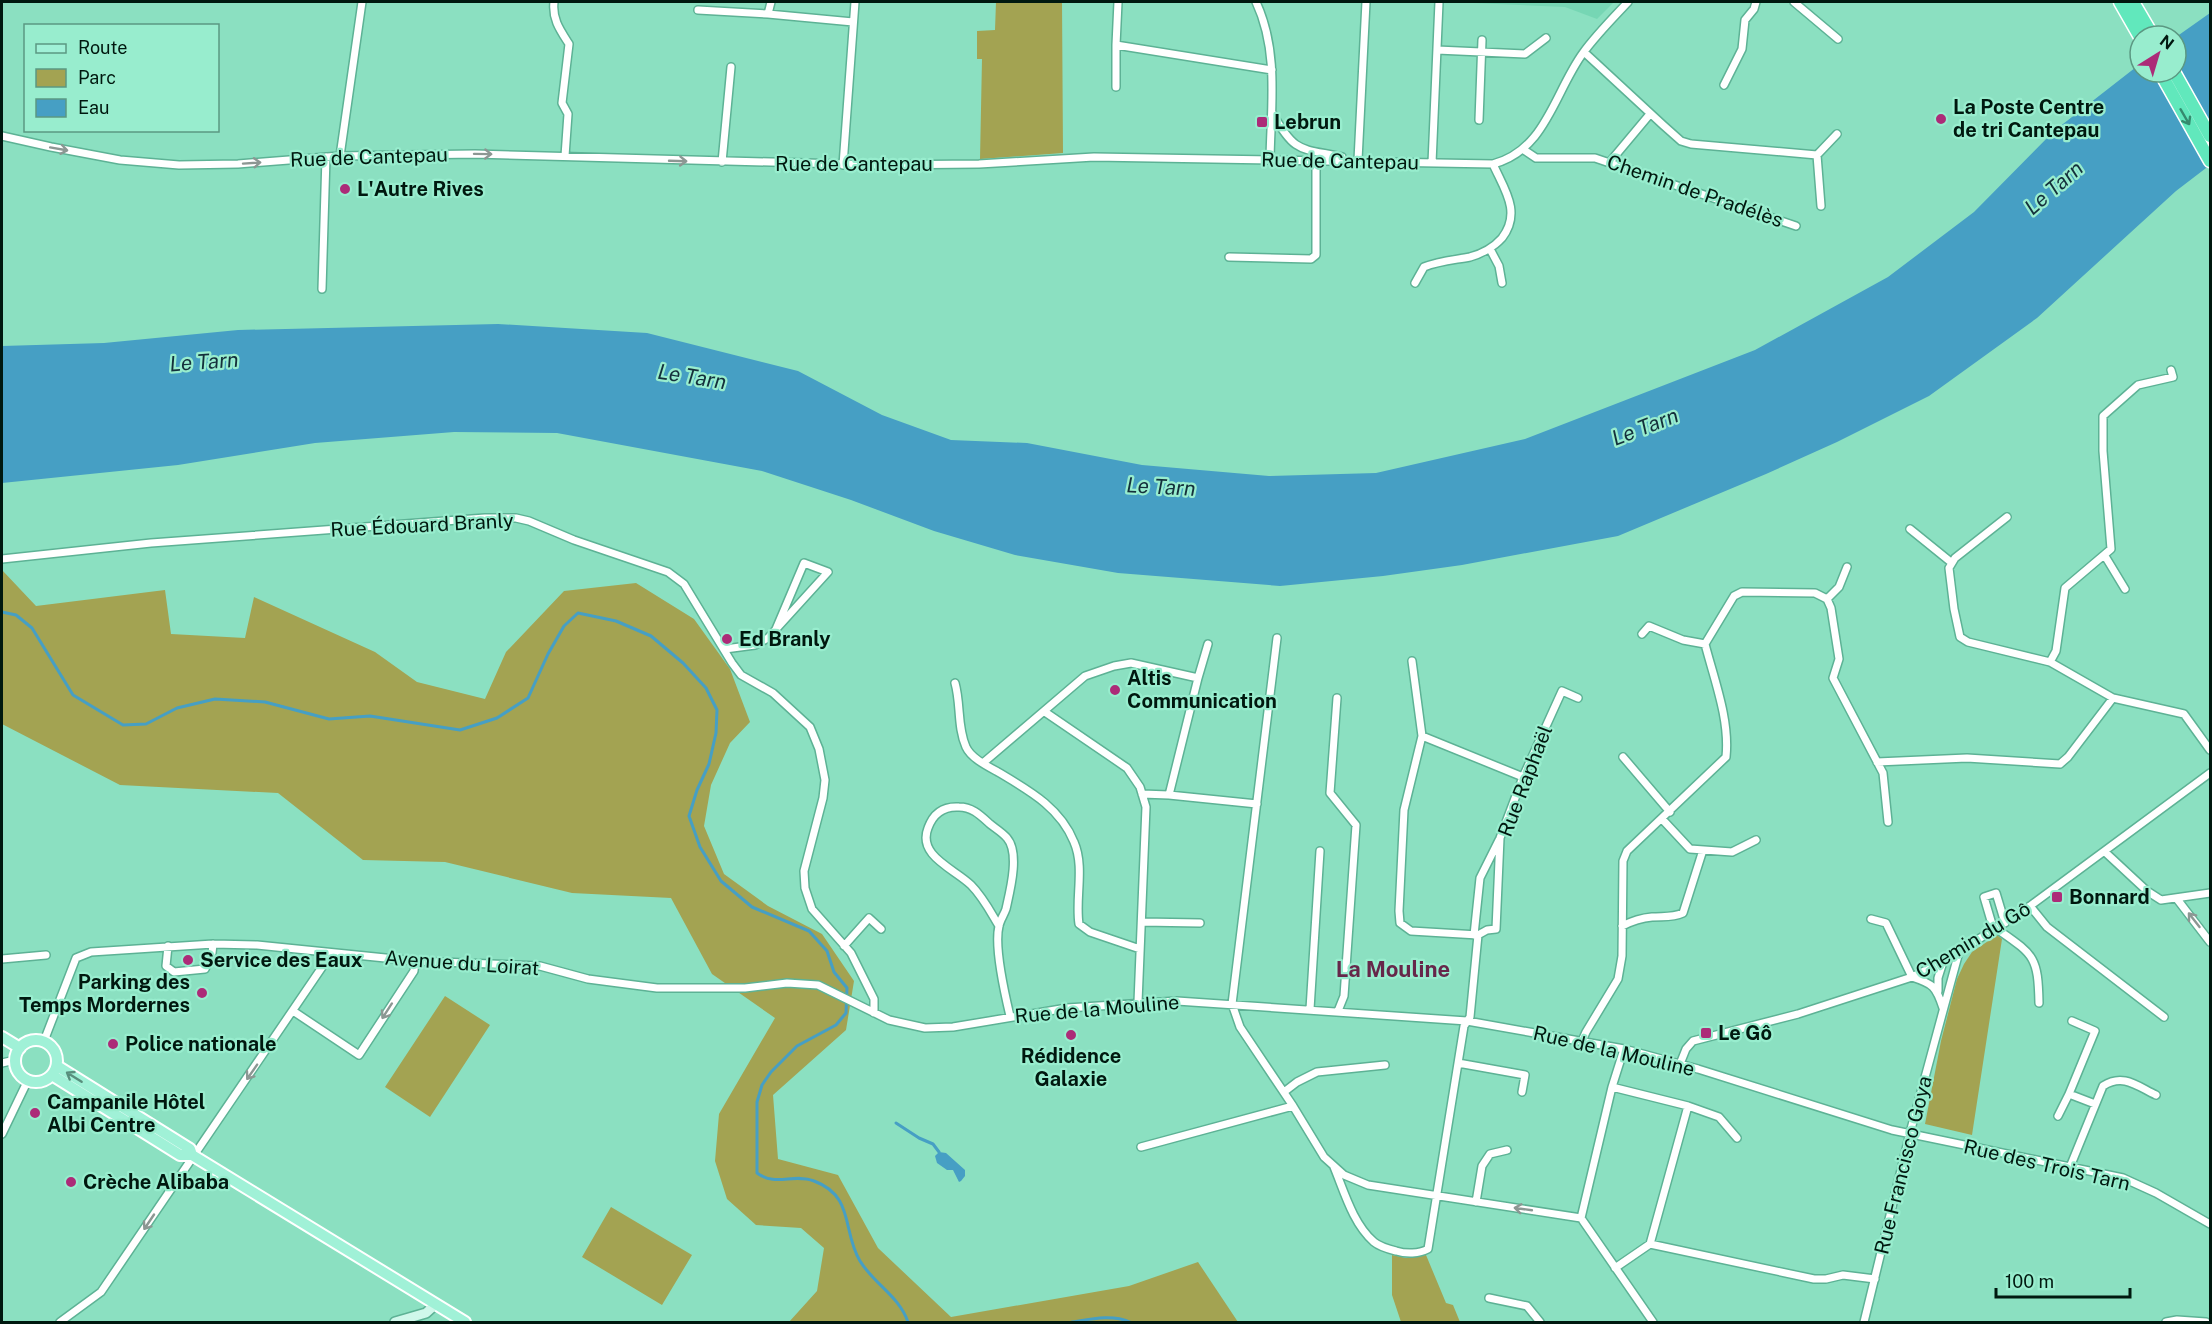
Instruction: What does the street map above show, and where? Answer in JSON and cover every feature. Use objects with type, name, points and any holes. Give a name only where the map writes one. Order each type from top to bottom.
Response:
[{"type":"highway","points":[[2120,2],[2133,24]]},
{"type":"highway","points":[[2133,2],[2146,24]]},
{"type":"highway","points":[[2167,84],[2211,161]]},
{"type":"highway","points":[[2181,84],[2211,136]]},
{"type":"main road","points":[[2,1036],[20,1047]]},
{"type":"main road","points":[[31,1041],[44,1041],[56,1055],[54,1071],[40,1082],[28,1080],[18,1072],[15,1060],[20,1047],[31,1041]]},
{"type":"main road","points":[[54,1071],[180,1155],[193,1155],[465,1323]]},
{"type":"main road","points":[[395,1323],[426,1313],[436,1305]]},
{"type":"street","points":[[340,156],[362,2]]},
{"type":"street","points":[[554,2],[553,10],[557,26],[569,44],[562,103],[568,114],[565,156]]},
{"type":"street","points":[[768,14],[771,2]]},
{"type":"street","points":[[843,165],[855,2]]},
{"type":"street","points":[[1116,87],[1118,2]]},
{"type":"street","points":[[1256,2],[1269,40],[1272,70],[1270,159]]},
{"type":"street","points":[[1272,112],[1284,134],[1294,145],[1358,160],[1366,71],[1366,2]]},
{"type":"street","points":[[1432,163],[1439,2]]},
{"type":"street","name":"Rue de Cantepau","points":[[2,136],[120,160],[179,165],[238,164],[340,156],[431,154],[843,165],[979,164],[1094,157],[1493,164],[1507,160],[1524,150],[1538,135],[1569,75],[1584,52],[1628,2]]},
{"type":"street","points":[[1724,85],[1742,49],[1745,20],[1754,9],[1755,2]]},
{"type":"street","points":[[1794,2],[1838,39]]},
{"type":"street","points":[[698,10],[853,22]]},
{"type":"street","points":[[1437,50],[1525,54],[1545,38]]},
{"type":"street","points":[[1479,120],[1482,40]]},
{"type":"street","points":[[1116,45],[1272,70]]},
{"type":"street","points":[[1584,52],[1681,141],[1691,144],[1817,155]]},
{"type":"street","points":[[722,162],[731,67]]},
{"type":"street","points":[[1610,163],[1650,114]]},
{"type":"street","points":[[1821,206],[1817,155],[1837,134]]},
{"type":"street","name":"Chemin de Pradélès","points":[[1524,150],[1536,158],[1595,158],[1796,226]]},
{"type":"street","points":[[322,289],[326,157]]},
{"type":"street","points":[[1229,257],[1311,259],[1316,255],[1316,160]]},
{"type":"street","points":[[1414,284],[1424,267],[1440,261],[1471,257],[1490,249],[1499,242],[1511,222],[1511,209],[1493,164]]},
{"type":"street","points":[[1490,249],[1499,266],[1502,283]]},
{"type":"street","points":[[2050,662],[2056,651],[2065,588],[2111,549],[2103,450],[2103,416],[2139,385],[2173,376],[2171,370]]},
{"type":"street","points":[[2007,517],[1955,558],[1949,568],[1960,637],[1968,642],[2050,662],[2113,699],[2184,714],[2211,750]]},
{"type":"street","name":"Rue Édouard Branly","points":[[2,559],[151,543],[486,518],[516,518],[668,572],[684,584],[741,675],[773,693],[810,727],[819,749],[825,780],[804,871],[805,888],[812,909],[844,946],[871,992],[874,999],[874,1013]]},
{"type":"street","points":[[1910,529],[1952,563]]},
{"type":"street","points":[[2105,556],[2125,589]]},
{"type":"street","points":[[724,649],[755,645],[768,638],[828,572],[804,563],[776,629]]},
{"type":"street","points":[[1827,599],[1839,587],[1847,567]]},
{"type":"street","points":[[1582,1041],[1618,979],[1622,956],[1623,861],[1627,851],[1726,757],[1728,742],[1705,644],[1734,596],[1742,592],[1815,593],[1827,599],[1831,608],[1839,659],[1833,678],[1883,773],[1887,822]]},
{"type":"street","points":[[1642,634],[1649,626],[1683,640],[1705,644]]},
{"type":"street","points":[[1277,638],[1232,1004],[1239,1027],[1284,1092],[1324,1157],[1344,1175],[1368,1185],[1581,1218],[1653,1323]]},
{"type":"street","points":[[1168,795],[1208,645]]},
{"type":"street","points":[[1412,661],[1422,736],[1404,810],[1400,923],[1411,931],[1476,935]]},
{"type":"street","points":[[983,763],[1085,676],[1131,663],[1198,678]]},
{"type":"street","points":[[955,683],[961,731],[966,748],[983,763],[1033,793],[1053,809],[1075,843],[1078,860],[1079,924],[1090,932],[1140,949]]},
{"type":"street","name":"Rue Raphaël","points":[[1476,935],[1496,929],[1500,837],[1523,777],[1562,691],[1578,698]]},
{"type":"street","points":[[1337,698],[1330,793],[1356,825],[1344,996],[1338,1011]]},
{"type":"street","points":[[1877,762],[1966,758],[2060,764],[2113,699]]},
{"type":"street","points":[[1045,712],[1127,768],[1140,787],[1146,807],[1138,1002]]},
{"type":"street","points":[[1422,736],[1523,777]]},
{"type":"street","points":[[1623,757],[1670,812]]},
{"type":"street","name":"Chemin du Gô","points":[[1680,1064],[1686,1049],[1693,1041],[1798,1014],[1912,977],[1942,962],[1996,930],[2211,773]]},
{"type":"street","points":[[1142,794],[1257,804]]},
{"type":"street","points":[[999,926],[984,899],[970,884],[938,860],[928,849],[926,833],[932,817],[950,806],[964,807],[976,812],[1008,839],[1013,853],[1013,868],[1005,911],[999,926],[999,955],[1010,1016]]},
{"type":"street","points":[[1662,819],[1690,849],[1732,852],[1756,840]]},
{"type":"street","points":[[1333,1165],[1353,1211],[1365,1232],[1375,1243],[1404,1254],[1423,1252],[1428,1249],[1464,1026],[1470,1014],[1480,878],[1500,837]]},
{"type":"street","points":[[1310,1010],[1320,850]]},
{"type":"street","points":[[1622,926],[1652,917],[1674,917],[1683,914],[1703,850]]},
{"type":"street","points":[[2105,852],[2147,891],[2161,900],[2211,892]]},
{"type":"street","points":[[2005,923],[1996,893],[1984,897],[1996,930],[2027,950],[2035,961],[2039,1003]]},
{"type":"street","points":[[2177,899],[2211,942]]},
{"type":"street","points":[[2030,906],[2047,927],[2164,1017]]},
{"type":"street","points":[[844,946],[869,918],[881,929]]},
{"type":"street","points":[[1871,919],[1886,923],[1912,977],[1929,982],[1938,991]]},
{"type":"street","points":[[1142,922],[1200,923]]},
{"type":"street","points":[[168,946],[166,966],[174,972],[205,969],[213,944]]},
{"type":"street","name":"Avenue du Loirat","points":[[44,1041],[76,958],[91,952],[168,946],[257,945],[415,961],[540,966],[588,979],[657,988],[745,988],[787,983],[818,985]]},
{"type":"street","name":"Rue Francisco Goya","points":[[1864,1323],[1910,1134],[1959,952]]},
{"type":"street","points":[[60,1323],[101,1292],[331,954]]},
{"type":"street","points":[[2,959],[46,955]]},
{"type":"street","points":[[293,1011],[359,1055],[414,971],[415,961]]},
{"type":"street","points":[[1942,962],[1938,991],[1943,1008]]},
{"type":"street","name":"Rue de la Mouline","points":[[818,985],[890,1020],[920,1028],[953,1027],[1067,1008],[1177,1001],[1467,1021],[1624,1049],[1910,1134]]},
{"type":"street","points":[[2058,1116],[2095,1031],[2072,1021]]},
{"type":"street","points":[[1581,1218],[1612,1087],[1624,1049]]},
{"type":"street","points":[[2,1063],[15,1060]]},
{"type":"street","points":[[1458,1063],[1525,1075],[1522,1092]]},
{"type":"street","points":[[1284,1092],[1297,1082],[1317,1072],[1385,1065]]},
{"type":"street","points":[[2070,1167],[2103,1086],[2113,1080],[2123,1079],[2156,1095]]},
{"type":"street","points":[[2,1134],[28,1080]]},
{"type":"street","points":[[1612,1087],[1688,1106],[1719,1117],[1737,1137]]},
{"type":"street","points":[[2068,1094],[2095,1104]]},
{"type":"street","points":[[1141,1146],[1293,1106]]},
{"type":"street","points":[[1615,1268],[1650,1244],[1688,1106]]},
{"type":"street","name":"Rue des Trois Tarn","points":[[1910,1134],[2123,1179],[2156,1193],[2211,1224]]},
{"type":"street","points":[[1476,1202],[1482,1166],[1490,1154],[1507,1150]]},
{"type":"street","points":[[1650,1244],[1814,1279],[1843,1275],[1875,1279]]},
{"type":"street","points":[[1489,1298],[1527,1306],[1540,1323]]},
{"type":"street","points":[[2166,1323],[2177,1320],[2206,1323]]},
{"type":"shaded area","points":[[1450,2],[1614,2],[1597,19],[1565,7]]},
{"type":"green space","points":[[996,2],[1062,2],[1063,153],[980,159],[982,59],[977,59],[977,31],[995,30]]},
{"type":"green space","points":[[2,570],[36,606],[165,590],[171,634],[245,638],[254,597],[375,652],[417,682],[485,699],[506,652],[564,591],[636,583],[694,619],[730,669],[750,722],[730,743],[711,785],[704,826],[724,874],[768,906],[822,934],[854,981],[846,1030],[773,1095],[778,1159],[838,1175],[878,1248],[951,1317],[1129,1286],[1198,1262],[1238,1322],[789,1322],[817,1291],[824,1248],[801,1228],[756,1225],[727,1199],[715,1161],[719,1114],[775,1018],[712,974],[671,898],[572,893],[445,862],[363,860],[278,793],[120,785],[2,724]]},
{"type":"green space","points":[[1997,935],[2002,939],[1972,1135],[1925,1124],[1941,1041],[1957,979],[1972,952]]},
{"type":"green space","points":[[445,996],[490,1025],[430,1117],[385,1087]]},
{"type":"green space","points":[[611,1207],[692,1255],[662,1305],[582,1257]]},
{"type":"green space","points":[[1392,1255],[1406,1258],[1426,1255],[1446,1303],[1453,1305],[1460,1322],[1401,1322],[1392,1295]]},
{"type":"water","name":"Le Tarn","points":[[2210,13],[2210,165],[2176,191],[2037,318],[1929,396],[1766,474],[1618,536],[1462,565],[1383,576],[1280,586],[1118,573],[1015,555],[934,531],[851,500],[762,471],[557,433],[454,432],[315,443],[178,465],[2,483],[2,346],[104,343],[238,330],[498,324],[647,333],[798,371],[882,415],[951,440],[1027,443],[1142,465],[1269,476],[1376,473],[1525,439],[1755,350],[1888,277],[1974,212],[2054,131],[2128,73],[2128,84],[2188,84],[2188,29]]},
{"type":"water","points":[[939,1152],[946,1153],[965,1170],[965,1176],[961,1181],[959,1182],[953,1170],[947,1170],[937,1163],[935,1156]]},
{"type":"waterway","points":[[2,612],[16,615],[32,628],[73,695],[123,725],[146,724],[177,708],[215,699],[265,702],[329,719],[370,716],[460,730],[497,718],[528,698],[564,626],[578,613],[616,621],[651,636],[683,663],[706,688],[717,710],[716,733],[709,764],[697,790],[689,816],[700,847],[721,881],[752,907],[809,931],[827,951],[834,972],[847,988],[846,1013],[836,1025],[797,1046],[771,1072],[762,1085],[757,1102],[757,1173],[778,1180],[799,1178],[814,1181],[836,1196],[842,1205],[860,1261],[872,1277],[893,1297],[908,1322]]},
{"type":"waterway","points":[[896,1123],[933,1144],[939,1152]]},
{"type":"waterway","points":[[1072,1322],[1109,1318],[1130,1322]]},
{"type":"place","name":"La Poste Centre de tri Cantepau","points":[[1941,119]]},
{"type":"place","name":"Lebrun","points":[[1262,122]]},
{"type":"place","name":"L'Autre Rives","points":[[345,189]]},
{"type":"place","name":"Ed Branly","points":[[727,639]]},
{"type":"place","name":"Altis Communication","points":[[1115,690]]},
{"type":"place","name":"Bonnard","points":[[2057,897]]},
{"type":"place","name":"Service des Eaux","points":[[188,960]]},
{"type":"place","name":"Parking des Temps Mordernes","points":[[202,993]]},
{"type":"place","name":"Le Gô","points":[[1706,1033]]},
{"type":"place","name":"Rédidence Galaxie","points":[[1071,1035]]},
{"type":"place","name":"Police nationale","points":[[113,1044]]},
{"type":"place","name":"Campanile Hôtel Albi Centre","points":[[35,1113]]},
{"type":"place","name":"Crèche Alibaba","points":[[71,1182]]},
{"type":"district","name":"La Mouline","points":[[1393,969]]}]
